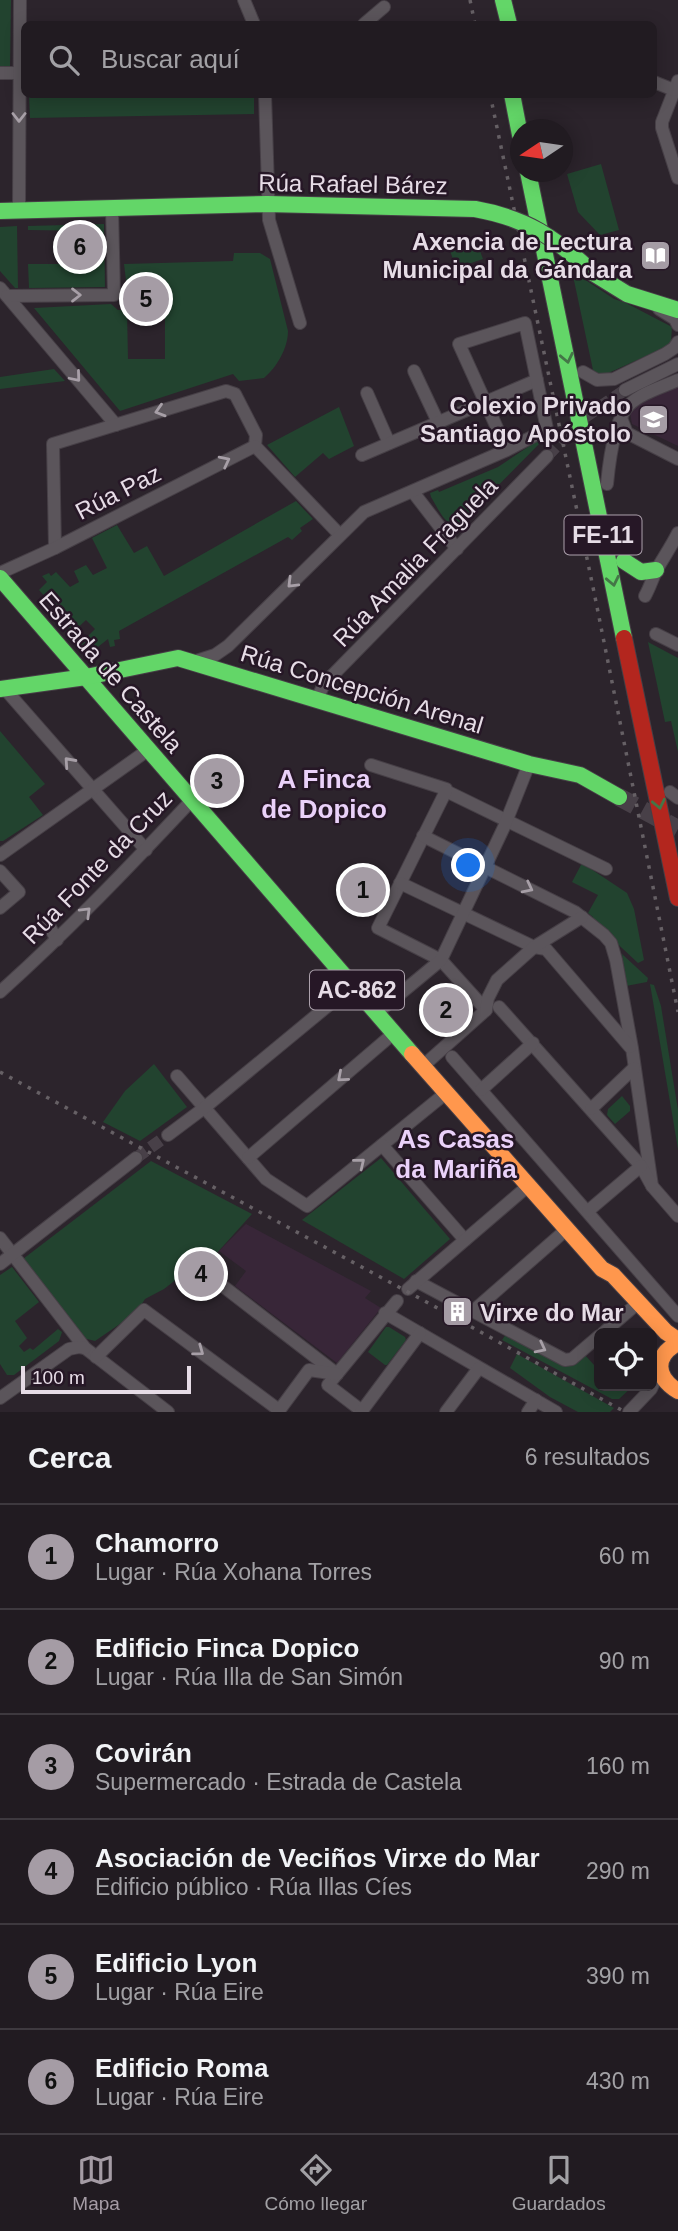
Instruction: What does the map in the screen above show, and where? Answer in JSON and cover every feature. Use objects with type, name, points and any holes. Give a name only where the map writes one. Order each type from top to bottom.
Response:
[{"type":"main road","points":[[492,0],[497,21]]},
{"type":"main road","points":[[503,0],[508,21]]},
{"type":"main road","points":[[513,98],[517,119]]},
{"type":"main road","points":[[525,98],[529,119]]},
{"type":"main road","name":"FE-11","points":[[530,182],[678,898]]},
{"type":"main road","name":"FE-11","points":[[542,182],[674,795],[678,830]]},
{"type":"main road","name":"Rúa Rafael Bárez","points":[[0,211],[267,204],[475,209],[512,217],[544,231],[593,273],[616,288],[640,299],[678,310]]},
{"type":"main road","points":[[624,561],[642,572],[656,570]]},
{"type":"main road","name":"Estrada de Castela","points":[[0,578],[602,1269]]},
{"type":"main road","name":"Rúa Concepción Arenal","points":[[2,689],[86,677],[173,658],[222,670],[529,764],[580,775],[619,797]]},
{"type":"main road","name":"AC-862","points":[[602,1269],[605,1279],[646,1328]]},
{"type":"main road","name":"AC-862","points":[[602,1269],[613,1275],[666,1332],[678,1341],[667,1349],[661,1362]]},
{"type":"main road","name":"AC-862","points":[[657,1351],[662,1377],[676,1390]]},
{"type":"street","points":[[20,0],[21,36]]},
{"type":"street","points":[[244,0],[253,21]]},
{"type":"street","points":[[368,21],[384,7]]},
{"type":"street","points":[[0,73],[21,73]]},
{"type":"street","points":[[657,83],[676,85],[662,128],[678,178]]},
{"type":"street","points":[[19,211],[21,98]]},
{"type":"street","points":[[265,98],[269,220],[300,323]]},
{"type":"street","points":[[4,292],[114,295],[112,208]]},
{"type":"street","points":[[4,292],[116,425]]},
{"type":"street","points":[[640,299],[668,314],[678,325]]},
{"type":"street","points":[[194,662],[221,652],[369,509],[507,450],[547,429],[525,323],[459,344],[507,450]]},
{"type":"street","points":[[583,372],[597,380],[610,380],[665,354],[677,345]]},
{"type":"street","points":[[625,390],[678,364]]},
{"type":"street","points":[[414,371],[438,422]]},
{"type":"street","points":[[362,455],[537,380]]},
{"type":"street","points":[[607,484],[621,418],[632,403],[678,380]]},
{"type":"street","points":[[55,548],[53,444],[226,391],[234,394],[256,435],[255,446],[340,535]]},
{"type":"street","points":[[367,393],[389,443]]},
{"type":"street","points":[[621,418],[627,433],[678,458]]},
{"type":"street","name":"Rúa Paz","points":[[0,573],[55,548],[255,446]]},
{"type":"street","name":"Rúa Amalia Fraguela","points":[[317,699],[324,684],[547,456]]},
{"type":"street","points":[[413,492],[457,549]]},
{"type":"street","points":[[646,596],[656,576],[656,570],[678,533]]},
{"type":"street","points":[[656,634],[678,645]]},
{"type":"street","points":[[221,652],[225,665],[222,670]]},
{"type":"street","points":[[2,689],[146,850]]},
{"type":"street","points":[[0,855],[148,750]]},
{"type":"street","points":[[377,1013],[441,961],[506,821],[529,764]]},
{"type":"street","points":[[371,765],[446,789],[606,869]]},
{"type":"street","points":[[446,791],[377,928],[441,961],[533,1043],[641,1166],[652,1186],[678,1216]]},
{"type":"street","name":"Rúa Fonte da Cruz","points":[[0,992],[57,940],[192,800]]},
{"type":"street","points":[[423,836],[575,912],[604,935],[614,951],[632,1048],[652,1186]]},
{"type":"street","points":[[0,846],[14,845]]},
{"type":"street","points":[[0,871],[19,892],[0,908]]},
{"type":"street","points":[[400,883],[534,947],[546,949],[632,1048]]},
{"type":"street","points":[[493,1009],[488,998],[497,980],[534,947],[582,917]]},
{"type":"street","points":[[48,925],[57,940]]},
{"type":"street","points":[[168,1135],[353,985]]},
{"type":"street","points":[[423,1066],[493,1009]]},
{"type":"street","points":[[248,1158],[394,1033]]},
{"type":"street","points":[[481,1090],[533,1043]]},
{"type":"street","points":[[452,1057],[678,1316]]},
{"type":"street","points":[[591,1109],[634,1068]]},
{"type":"street","points":[[177,1076],[266,1179],[307,1206],[446,1093]]},
{"type":"street","points":[[382,1145],[464,1240]]},
{"type":"street","points":[[0,1264],[136,1158]]},
{"type":"street","points":[[588,1211],[641,1166]]},
{"type":"street","points":[[528,1186],[412,1285],[472,1312],[565,1360],[572,1359],[594,1341]]},
{"type":"street","points":[[472,1312],[567,1229]]},
{"type":"street","points":[[0,1238],[85,1348],[163,1411]]},
{"type":"street","points":[[215,1280],[337,1374]]},
{"type":"street","points":[[397,1301],[328,1385],[361,1412],[419,1334]]},
{"type":"street","points":[[609,1328],[631,1309]]},
{"type":"street","points":[[96,1357],[144,1310],[279,1411],[309,1370],[337,1374]]},
{"type":"street","points":[[385,1314],[556,1412]]},
{"type":"street","points":[[69,1349],[74,1334]]},
{"type":"street","points":[[0,1398],[69,1349],[85,1348]]},
{"type":"street","points":[[634,1408],[651,1389],[661,1362]]},
{"type":"street","points":[[446,1412],[479,1368]]},
{"type":"street","points":[[634,1408],[662,1392],[676,1390]]},
{"type":"street","points":[[528,1412],[536,1400]]},
{"type":"shaded area","name":"Colexio Privado Santiago Apóstolo","points":[[678,386],[678,446],[632,424],[630,413],[636,404]]},
{"type":"shaded area","points":[[246,1224],[371,1291],[365,1298],[381,1308],[337,1363],[235,1286],[246,1271],[219,1251]]},
{"type":"green space","points":[[0,0],[11,0],[10,68],[0,68]]},
{"type":"green space","points":[[29,98],[254,98],[254,114],[30,118]]},
{"type":"green space","points":[[601,164],[619,230],[600,235],[578,212],[569,182],[573,182],[573,172]]},
{"type":"green space","points":[[104,224],[105,287],[29,288],[28,264],[98,264],[98,231],[28,230],[28,226]]},
{"type":"green space","points":[[17,226],[18,288],[15,288],[0,271],[0,227]]},
{"type":"green space","points":[[446,239],[476,240],[483,259],[456,268]]},
{"type":"green space","points":[[234,253],[260,253],[270,259],[288,331],[281,357],[264,378],[239,381],[233,374],[120,411],[34,308],[111,304],[118,310],[127,310],[128,359],[165,359],[165,288],[127,289],[124,264],[233,261]]},
{"type":"green space","points":[[572,271],[614,299],[672,327],[671,341],[666,347],[604,375],[597,375],[593,370]]},
{"type":"green space","points":[[54,369],[65,381],[0,389],[0,377]]},
{"type":"green space","points":[[339,407],[354,446],[329,459],[323,453],[295,477],[267,445]]},
{"type":"green space","points":[[543,437],[544,439],[460,524],[450,523],[442,516],[430,493],[439,492],[498,467]]},
{"type":"green space","points":[[296,501],[313,519],[300,528],[302,531],[292,540],[288,537],[119,631],[120,639],[114,640],[115,646],[110,647],[108,639],[89,654],[80,644],[95,629],[86,620],[69,636],[53,618],[59,613],[39,590],[47,582],[42,576],[49,573],[51,576],[56,572],[70,587],[79,582],[74,571],[86,565],[93,575],[107,568],[92,538],[117,525],[134,553],[147,546],[164,576]]},
{"type":"green space","points":[[648,642],[678,658],[678,752],[671,721],[665,722]]},
{"type":"green space","points":[[0,731],[45,784],[29,797],[43,815],[3,841],[0,841]]},
{"type":"green space","points":[[582,863],[627,893],[634,909],[644,960],[638,963],[592,920],[593,917],[588,913],[598,895],[572,882]]},
{"type":"green space","points":[[622,954],[648,978],[647,982],[626,986]]},
{"type":"green space","points":[[650,984],[654,985],[661,1006],[678,1110],[678,1149]]},
{"type":"green space","points":[[154,1064],[187,1107],[140,1141],[103,1122],[125,1091]]},
{"type":"green space","points":[[622,1096],[630,1106],[630,1111],[615,1124],[607,1115],[608,1109]]},
{"type":"green space","points":[[381,1158],[450,1239],[404,1279],[302,1220]]},
{"type":"green space","points":[[151,1161],[252,1214],[206,1265],[200,1261],[164,1289],[145,1299],[136,1313],[95,1341],[83,1338],[23,1259]]},
{"type":"green space","points":[[12,1267],[39,1302],[15,1321],[27,1338],[19,1346],[24,1352],[30,1348],[33,1350],[58,1329],[62,1332],[59,1341],[14,1375],[7,1375],[0,1364],[0,1275]]},
{"type":"green space","points":[[386,1327],[406,1340],[385,1365],[368,1352]]},
{"type":"green space","points":[[506,1334],[561,1362],[585,1355],[594,1365],[594,1389],[502,1340]]},
{"type":"green space","points":[[517,1354],[614,1408],[610,1412],[578,1412],[550,1397],[510,1368]]},
{"type":"green space","points":[[597,1391],[628,1391],[619,1399],[612,1399]]},
{"type":"tunnel","points":[[547,456],[585,417],[625,390]]},
{"type":"tunnel","points":[[619,797],[678,829]]},
{"type":"tunnel","points":[[136,1158],[168,1135]]},
{"type":"railway","points":[[470,0],[474,21]]},
{"type":"railway","points":[[491,98],[678,1012]]},
{"type":"railway","points":[[0,1072],[625,1412]]},
{"type":"traffic: fast","points":[[503,0],[508,21]]},
{"type":"traffic: fast","points":[[513,98],[517,119]]},
{"type":"traffic: fast","points":[[530,182],[624,638]]},
{"type":"traffic: fast","points":[[0,211],[267,204],[475,209]]},
{"type":"traffic: fast","points":[[475,209],[510,218],[539,231],[566,249],[593,273]]},
{"type":"traffic: fast","points":[[593,273],[627,294],[678,310]]},
{"type":"traffic: fast","points":[[624,561],[641,572],[656,570]]},
{"type":"traffic: fast","points":[[0,578],[412,1054]]},
{"type":"traffic: fast","points":[[0,689],[86,677],[178,658],[529,764],[580,775],[619,797]]},
{"type":"traffic: slow","points":[[412,1054],[602,1269],[613,1275],[666,1332],[678,1340]]},
{"type":"traffic: slow","points":[[678,1343],[665,1354],[660,1367],[665,1379],[678,1391]]},
{"type":"traffic: jam","points":[[624,638],[678,898]]},
{"type":"place","name":"Edificio Roma","points":[[80,247]]},
{"type":"place","name":"Axencia de Lectura Municipal da Gándara","points":[[655,255]]},
{"type":"place","name":"Edificio Lyon","points":[[146,299]]},
{"type":"place","name":"Colexio Privado Santiago Apóstolo","points":[[654,419]]},
{"type":"place","name":"Covirán","points":[[217,781]]},
{"type":"place","name":"Chamorro","points":[[363,890]]},
{"type":"place","name":"Edificio Finca Dopico","points":[[446,1010]]},
{"type":"place","name":"Asociación de Veciños Virxe do Mar","points":[[201,1274]]},
{"type":"place","name":"Virxe do Mar","points":[[457,1312]]},
{"type":"district","name":"A Finca de Dopico","points":[[324,794]]},
{"type":"district","name":"As Casas da Mariña","points":[[456,1154]]}]
